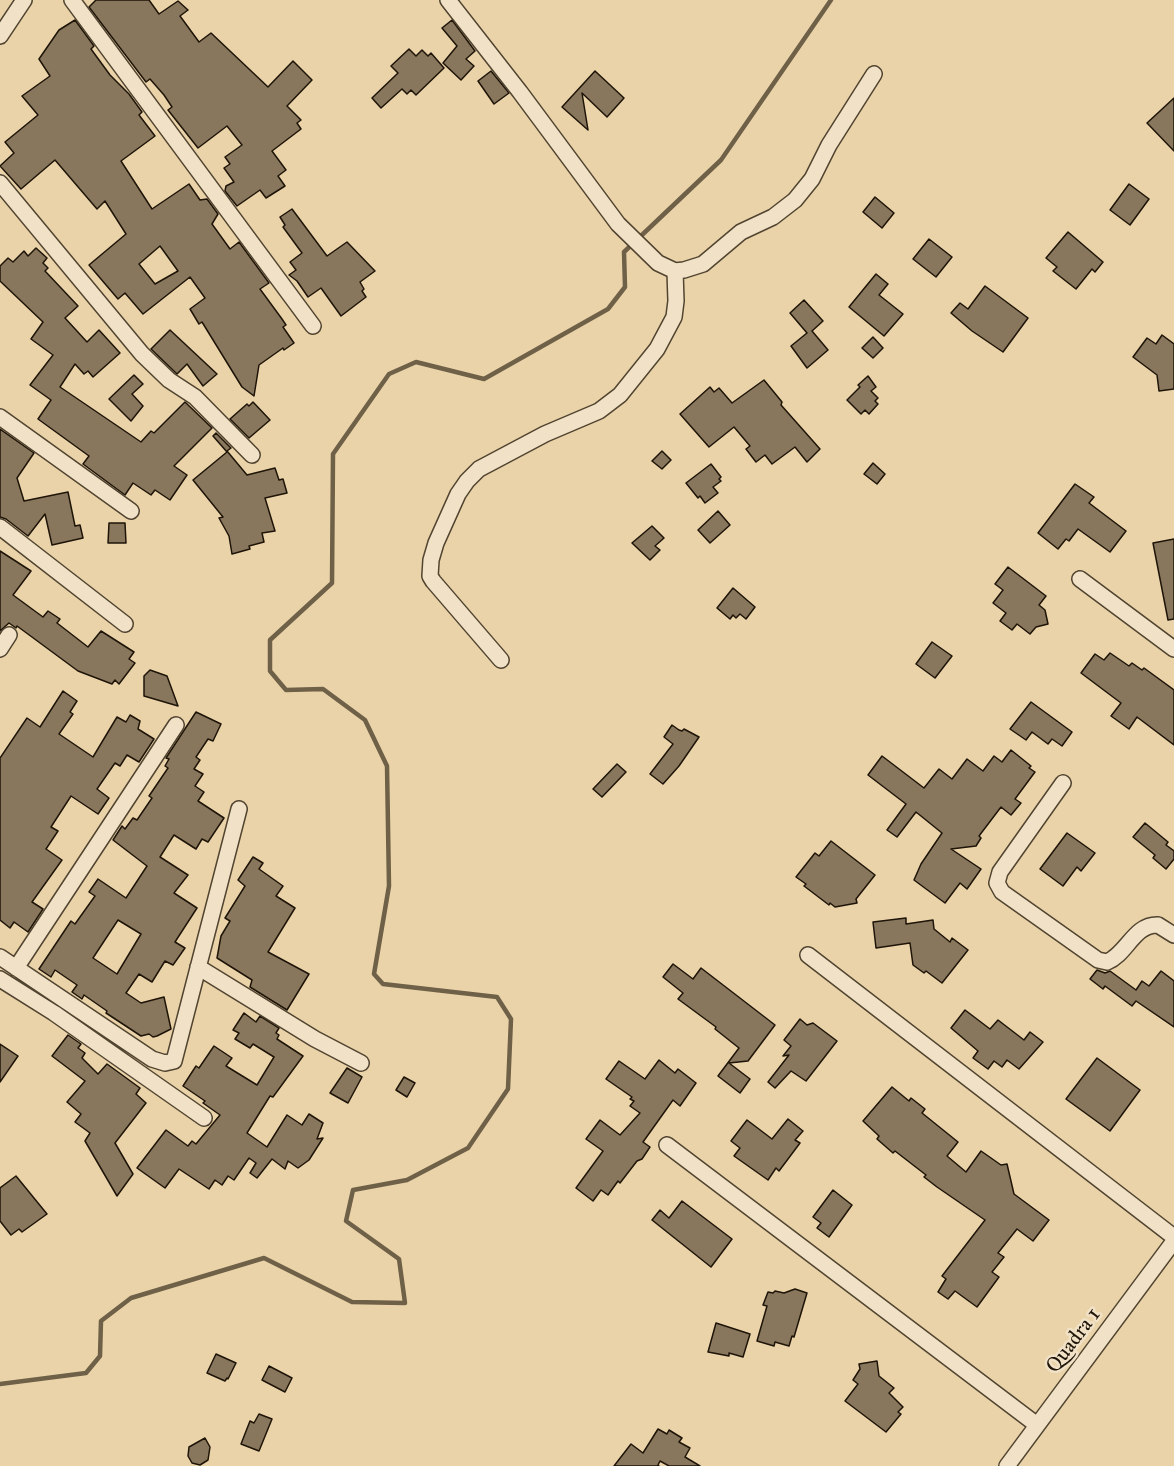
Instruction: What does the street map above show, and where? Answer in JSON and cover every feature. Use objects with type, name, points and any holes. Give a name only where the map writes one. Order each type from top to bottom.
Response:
[{"type":"street","points":[[0,36],[24,0]]},
{"type":"street","points":[[72,0],[313,326]]},
{"type":"street","points":[[448,0],[608,211],[658,263],[675,271],[703,264],[741,232],[773,217],[795,200],[812,179],[829,146],[874,74]]},
{"type":"street","points":[[0,183],[142,354],[169,380],[195,397],[252,455]]},
{"type":"street","points":[[501,660],[430,576],[431,560],[436,543],[458,494],[479,469],[545,434],[599,411],[620,395],[657,350],[674,317],[675,271]]},
{"type":"street","points":[[0,417],[131,511]]},
{"type":"street","points":[[0,527],[125,624]]},
{"type":"street","points":[[1080,579],[1174,649]]},
{"type":"street","points":[[0,649],[9,635]]},
{"type":"street","points":[[16,968],[176,725]]},
{"type":"street","points":[[1063,783],[1000,872],[997,883],[1002,892],[1098,960],[1110,961],[1144,927],[1151,925],[1164,927],[1174,935]]},
{"type":"street","points":[[0,957],[152,1059],[165,1063],[174,1061],[239,809]]},
{"type":"street","points":[[808,955],[1174,1239]]},
{"type":"street","points":[[198,967],[315,1039],[361,1063]]},
{"type":"street","points":[[0,979],[54,1013],[204,1118]]},
{"type":"street","points":[[667,1145],[1037,1425]]},
{"type":"street","name":"Quadra 1","points":[[1007,1466],[1174,1239]]},
{"type":"building","points":[[96,0],[149,0],[159,14],[178,1],[188,10],[180,16],[199,42],[211,33],[268,87],[293,61],[312,80],[287,106],[301,120],[297,123],[301,129],[272,151],[286,170],[278,176],[285,186],[266,198],[260,190],[237,206],[225,191],[226,186],[234,182],[224,168],[230,164],[225,157],[242,145],[227,126],[198,148],[168,110],[172,107],[164,95],[150,79],[146,82],[89,7]]},
{"type":"building","points":[[75,20],[94,46],[91,49],[110,75],[129,94],[142,112],[139,115],[155,136],[121,161],[152,209],[189,184],[200,200],[207,199],[218,214],[212,224],[230,249],[239,242],[269,283],[260,289],[286,325],[283,327],[294,343],[259,365],[254,396],[242,387],[202,322],[199,324],[190,309],[205,298],[190,277],[143,314],[125,293],[118,299],[89,265],[126,234],[105,201],[97,209],[55,160],[21,189],[0,166],[14,153],[5,142],[38,115],[22,96],[50,76],[39,59],[59,30]],"holes":[[[160,246],[178,271],[155,284],[139,264]]]},
{"type":"building","points":[[452,20],[475,51],[466,59],[474,66],[461,80],[443,63],[457,46],[442,28]]},
{"type":"building","points":[[409,49],[416,56],[422,50],[428,56],[431,53],[444,68],[416,95],[411,90],[407,94],[402,89],[381,108],[372,98],[398,73],[391,66]]},
{"type":"building","points":[[491,71],[509,93],[494,104],[478,81]]},
{"type":"building","points":[[595,71],[624,98],[607,117],[582,93],[588,130],[562,107]]},
{"type":"building","points":[[1174,98],[1174,151],[1147,123]]},
{"type":"building","points":[[1129,184],[1149,199],[1130,225],[1110,210]]},
{"type":"building","points":[[875,197],[894,213],[882,228],[863,212]]},
{"type":"building","points":[[292,209],[327,256],[347,242],[375,271],[360,282],[366,297],[341,316],[321,288],[308,297],[297,281],[289,275],[296,270],[290,262],[302,253],[283,227],[285,225],[280,217]]},
{"type":"building","points":[[1068,232],[1103,262],[1095,272],[1092,269],[1076,289],[1053,271],[1057,267],[1046,258]]},
{"type":"building","points":[[929,239],[952,257],[936,277],[913,259]]},
{"type":"building","points":[[36,248],[47,258],[43,263],[48,268],[45,271],[78,306],[65,318],[87,342],[99,330],[120,353],[93,377],[88,371],[84,374],[75,364],[60,387],[141,442],[151,431],[154,433],[185,402],[212,428],[174,466],[187,475],[170,500],[155,490],[151,495],[133,483],[125,495],[83,464],[89,456],[38,419],[51,400],[30,385],[53,355],[31,339],[43,322],[0,281],[0,266],[8,258],[13,262],[24,251],[28,256]]},
{"type":"building","points":[[876,274],[888,284],[879,295],[903,314],[884,336],[849,307]]},
{"type":"building","points":[[985,286],[1028,318],[1003,352],[972,331],[951,313],[960,303],[968,309]]},
{"type":"building","points":[[804,300],[823,321],[812,331],[828,350],[807,368],[791,346],[807,333],[790,313]]},
{"type":"building","points":[[170,330],[217,374],[203,386],[187,364],[177,374],[151,349]]},
{"type":"building","points":[[1162,335],[1174,344],[1174,389],[1159,391],[1157,375],[1133,357],[1147,338],[1156,344]]},
{"type":"building","points":[[873,337],[883,348],[873,358],[862,348]]},
{"type":"building","points":[[134,375],[143,384],[132,394],[143,406],[131,421],[109,399]]},
{"type":"building","points":[[868,376],[876,387],[871,391],[878,398],[875,401],[878,404],[869,414],[865,410],[861,414],[847,400]]},
{"type":"building","points":[[764,380],[782,402],[781,405],[820,449],[807,462],[795,447],[772,464],[765,455],[756,462],[746,449],[750,446],[734,427],[709,447],[680,414],[710,387],[714,392],[719,388],[732,403]]},
{"type":"building","points":[[253,402],[270,420],[249,438],[230,419],[247,404],[249,406]]},
{"type":"building","points":[[0,429],[34,453],[17,478],[24,501],[68,492],[75,526],[80,525],[83,538],[52,545],[45,514],[28,536],[0,517]]},
{"type":"building","points":[[216,433],[231,448],[227,451],[247,475],[275,468],[279,480],[283,479],[287,493],[265,498],[275,531],[262,533],[264,542],[232,554],[229,536],[219,518],[223,517],[193,480],[227,452],[213,436]]},
{"type":"building","points":[[662,451],[671,460],[662,469],[652,461]]},
{"type":"building","points":[[873,463],[885,474],[877,484],[864,474]]},
{"type":"building","points":[[711,464],[721,477],[719,479],[721,481],[713,487],[718,493],[705,503],[686,483]]},
{"type":"building","points":[[1075,484],[1094,497],[1089,503],[1126,531],[1110,552],[1078,529],[1069,541],[1066,539],[1058,549],[1038,533]]},
{"type":"building","points":[[718,511],[730,525],[710,543],[698,530]]},
{"type":"building","points":[[109,523],[125,523],[126,543],[108,543]]},
{"type":"building","points":[[652,526],[664,538],[655,546],[660,550],[650,560],[632,543]]},
{"type":"building","points":[[1174,539],[1174,619],[1168,620],[1153,543]]},
{"type":"building","points":[[0,551],[31,571],[13,595],[43,617],[48,611],[60,619],[57,623],[88,647],[101,631],[134,652],[129,659],[135,663],[119,684],[115,680],[112,684],[78,671],[17,626],[16,628],[9,623],[0,631]]},
{"type":"building","points":[[1008,567],[1046,596],[1039,605],[1045,610],[1048,624],[1036,627],[1030,634],[1017,624],[1012,630],[1000,621],[1006,613],[993,603],[1003,590],[995,584]]},
{"type":"building","points":[[733,588],[755,607],[746,619],[740,614],[736,618],[733,615],[730,619],[717,608]]},
{"type":"building","points":[[932,642],[952,656],[935,678],[916,664]]},
{"type":"building","points":[[1110,653],[1129,666],[1132,663],[1142,670],[1144,668],[1174,690],[1174,745],[1137,717],[1129,729],[1111,716],[1121,703],[1081,673],[1095,654],[1104,660]]},
{"type":"building","points":[[150,670],[167,676],[178,706],[144,696],[144,676]]},
{"type":"building","points":[[63,691],[77,701],[70,712],[73,714],[59,734],[93,757],[117,717],[126,722],[130,715],[140,721],[138,729],[154,739],[139,762],[127,755],[120,766],[115,763],[97,789],[109,798],[98,814],[71,796],[51,827],[58,831],[46,849],[62,860],[32,902],[43,909],[28,932],[14,922],[10,928],[0,920],[0,758],[27,718],[40,727]]},
{"type":"building","points":[[1031,702],[1072,732],[1062,746],[1052,739],[1048,744],[1032,732],[1026,740],[1010,729]]},
{"type":"building","points":[[196,712],[221,724],[213,741],[208,739],[196,757],[200,760],[194,769],[203,774],[195,786],[204,792],[198,801],[224,818],[208,842],[202,839],[196,849],[174,835],[160,857],[188,875],[174,893],[197,908],[175,942],[185,948],[173,965],[165,961],[152,982],[139,974],[126,993],[141,1003],[164,997],[171,1029],[153,1037],[149,1034],[141,1036],[84,995],[82,999],[72,992],[77,985],[55,970],[51,977],[39,969],[71,921],[75,924],[95,896],[89,892],[98,879],[126,898],[147,866],[113,840],[122,826],[125,829],[133,818],[137,820],[152,798],[149,796],[168,768],[165,766],[169,759],[166,758]],"holes":[[[118,920],[141,934],[117,974],[93,958]]]},
{"type":"building","points":[[672,725],[699,737],[663,784],[650,774],[673,744],[664,737]]},
{"type":"building","points":[[1011,750],[1035,772],[1015,799],[1021,803],[1011,815],[1001,807],[979,836],[981,838],[976,846],[951,849],[981,869],[967,889],[960,883],[945,903],[914,880],[921,864],[942,833],[916,812],[897,837],[887,830],[906,804],[868,775],[882,756],[924,788],[939,769],[952,779],[967,759],[983,771],[994,756],[1002,762]]},
{"type":"building","points":[[617,764],[626,772],[602,797],[593,789]]},
{"type":"building","points":[[1145,823],[1168,842],[1166,845],[1174,851],[1174,859],[1166,869],[1153,858],[1155,855],[1133,837]]},
{"type":"building","points":[[1067,833],[1095,853],[1081,871],[1077,867],[1063,886],[1040,869]]},
{"type":"building","points":[[831,841],[875,875],[856,899],[857,903],[835,907],[830,903],[829,905],[796,877],[815,853],[819,856]]},
{"type":"building","points":[[253,857],[263,863],[259,869],[283,886],[276,896],[295,908],[268,952],[309,974],[287,1010],[250,987],[252,980],[217,958],[221,936],[230,921],[225,918],[245,886],[238,880]]},
{"type":"building","points":[[906,918],[906,924],[933,920],[934,929],[950,942],[952,938],[968,950],[942,983],[913,965],[910,943],[876,948],[873,922]]},
{"type":"building","points":[[673,964],[693,979],[701,968],[775,1025],[748,1061],[729,1063],[750,1079],[740,1093],[718,1076],[739,1048],[715,1029],[716,1027],[678,999],[683,993],[663,977]]},
{"type":"building","points":[[1097,970],[1105,973],[1110,971],[1136,990],[1142,981],[1149,986],[1161,971],[1174,981],[1174,1027],[1136,1001],[1132,1006],[1105,986],[1103,989],[1090,979]]},
{"type":"building","points":[[965,1010],[990,1029],[998,1020],[1024,1040],[1030,1032],[1043,1042],[1019,1069],[1007,1060],[1002,1067],[994,1061],[988,1069],[973,1058],[978,1051],[951,1028]]},
{"type":"building","points":[[244,1013],[256,1022],[260,1016],[279,1028],[276,1033],[279,1035],[277,1039],[303,1056],[273,1097],[270,1096],[247,1133],[267,1147],[287,1115],[302,1125],[309,1114],[323,1123],[317,1139],[323,1138],[309,1160],[298,1168],[288,1161],[285,1169],[272,1159],[257,1178],[250,1173],[256,1163],[249,1158],[234,1180],[228,1176],[222,1185],[215,1180],[209,1189],[179,1169],[165,1188],[137,1168],[166,1130],[188,1146],[192,1141],[196,1144],[220,1115],[183,1086],[196,1066],[199,1068],[214,1046],[232,1058],[226,1066],[257,1085],[274,1057],[253,1044],[250,1048],[235,1039],[239,1033],[233,1030]]},
{"type":"building","points":[[800,1019],[807,1025],[813,1023],[837,1041],[806,1081],[791,1071],[775,1088],[768,1082],[789,1055],[783,1056],[791,1046],[784,1040]]},
{"type":"building","points":[[68,1035],[81,1044],[78,1048],[85,1053],[82,1058],[98,1074],[107,1064],[140,1088],[136,1094],[146,1103],[115,1143],[133,1174],[117,1196],[85,1141],[90,1133],[75,1122],[81,1114],[67,1102],[85,1081],[52,1056]]},
{"type":"building","points":[[0,1044],[18,1056],[0,1082]]},
{"type":"building","points":[[1097,1058],[1140,1090],[1110,1131],[1066,1099]]},
{"type":"building","points":[[659,1060],[675,1073],[678,1069],[696,1083],[680,1106],[673,1100],[643,1142],[650,1147],[642,1159],[637,1161],[620,1183],[618,1181],[608,1195],[601,1190],[593,1201],[576,1188],[603,1151],[586,1139],[600,1120],[620,1135],[640,1113],[630,1106],[634,1101],[630,1099],[632,1097],[606,1079],[619,1061],[645,1079]]},
{"type":"building","points":[[347,1068],[362,1077],[348,1103],[330,1093]]},
{"type":"building","points":[[404,1077],[415,1083],[407,1097],[396,1090]]},
{"type":"building","points":[[892,1087],[909,1101],[911,1098],[925,1109],[922,1113],[958,1142],[947,1156],[966,1172],[981,1151],[1001,1165],[1007,1164],[1014,1194],[1049,1220],[1033,1241],[1017,1229],[998,1253],[1004,1257],[992,1272],[999,1277],[977,1307],[955,1291],[948,1299],[938,1292],[946,1279],[942,1276],[985,1220],[937,1187],[924,1177],[926,1175],[895,1151],[893,1153],[877,1139],[879,1136],[863,1121]]},
{"type":"building","points":[[788,1119],[803,1131],[795,1140],[800,1143],[779,1171],[776,1168],[768,1180],[734,1156],[740,1148],[731,1141],[747,1120],[772,1139]]},
{"type":"building","points":[[16,1176],[47,1214],[22,1232],[19,1229],[11,1235],[0,1221],[0,1188]]},
{"type":"building","points":[[833,1190],[852,1205],[829,1237],[817,1228],[821,1223],[813,1217]]},
{"type":"building","points":[[682,1201],[732,1239],[711,1267],[652,1220],[660,1210],[669,1218]]},
{"type":"building","points":[[795,1289],[807,1293],[794,1337],[792,1336],[789,1346],[775,1342],[774,1346],[757,1341],[767,1306],[763,1305],[768,1292],[784,1293]]},
{"type":"building","points":[[716,1323],[750,1334],[743,1357],[729,1353],[729,1356],[708,1352]]},
{"type":"building","points":[[216,1354],[236,1363],[225,1381],[207,1373]]},
{"type":"building","points":[[877,1361],[879,1376],[894,1388],[889,1393],[903,1407],[898,1412],[901,1414],[886,1432],[845,1401],[858,1384],[853,1380],[860,1369],[859,1364]]},
{"type":"building","points":[[269,1366],[292,1378],[285,1392],[262,1380]]},
{"type":"building","points":[[259,1414],[272,1419],[259,1451],[241,1444],[250,1421],[254,1423]]},
{"type":"building","points":[[658,1429],[667,1434],[669,1430],[682,1438],[679,1442],[690,1448],[685,1457],[700,1466],[669,1466],[660,1461],[659,1466],[614,1466],[631,1444],[643,1453]]},
{"type":"building","points":[[205,1438],[210,1447],[208,1460],[200,1465],[192,1463],[188,1456],[189,1447]]},
{"type":"waterway","points":[[0,1384],[86,1373],[100,1356],[101,1321],[131,1298],[264,1258],[352,1302],[405,1303],[399,1259],[346,1221],[353,1190],[407,1180],[468,1148],[508,1089],[511,1019],[497,997],[383,984],[374,974],[389,886],[387,766],[365,720],[323,689],[286,690],[270,671],[270,640],[332,583],[333,454],[389,374],[416,362],[484,379],[608,309],[625,287],[624,252],[721,160],[831,0]]}]
